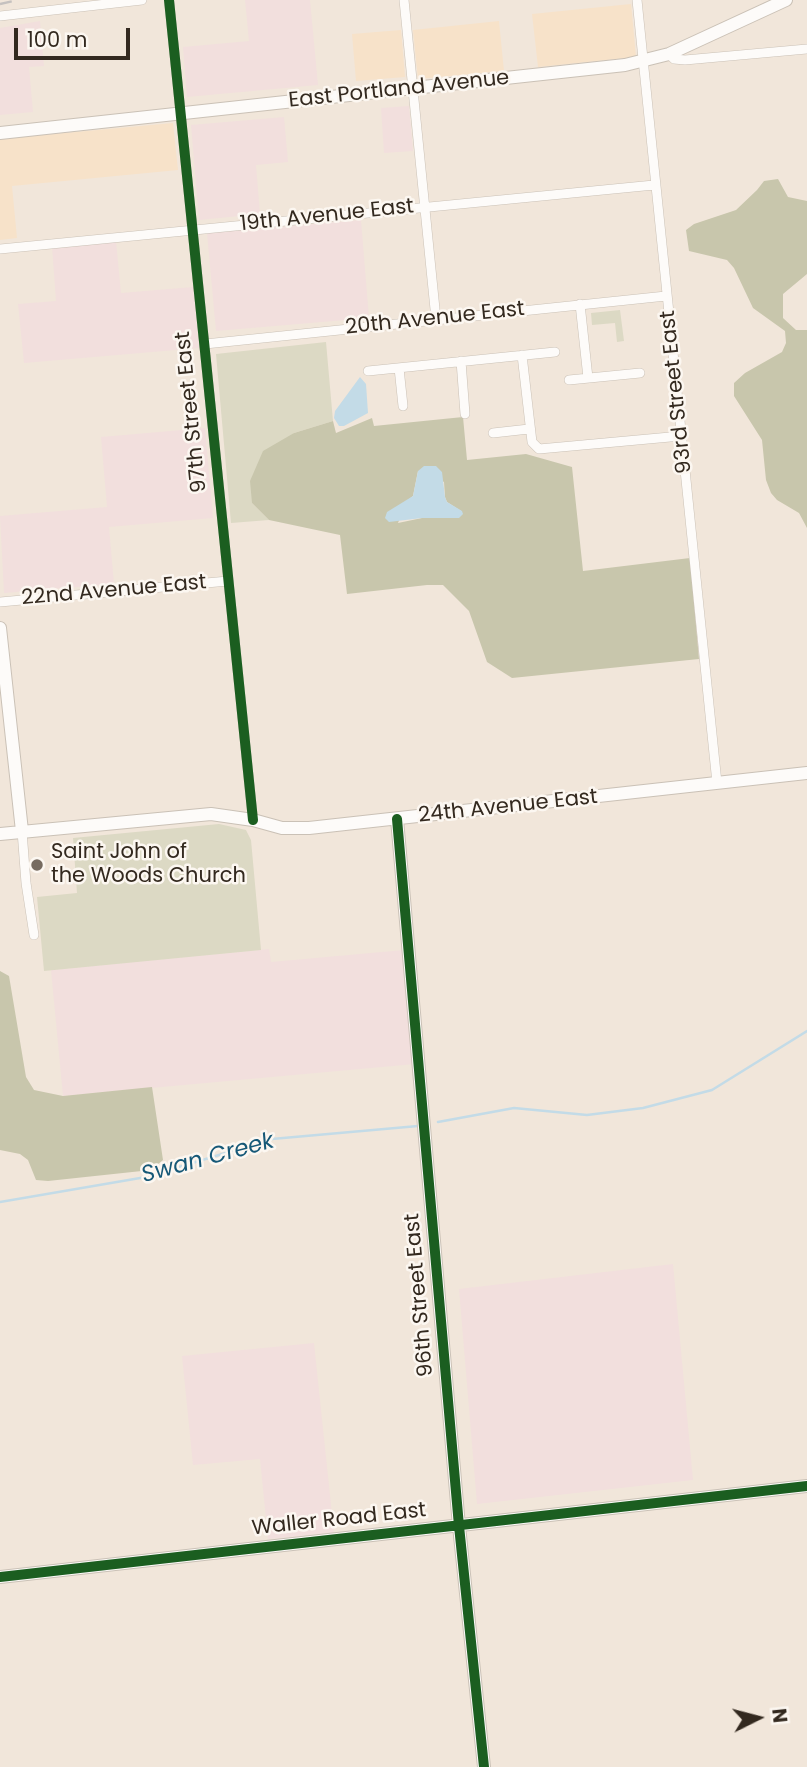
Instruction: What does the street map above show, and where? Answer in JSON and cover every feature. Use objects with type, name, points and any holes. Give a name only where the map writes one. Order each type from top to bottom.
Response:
[{"type":"street","points":[[0,16],[142,0]]},
{"type":"street","name":"97th Street East","points":[[169,0],[253,820]]},
{"type":"street","points":[[404,0],[436,318]]},
{"type":"street","name":"93rd Street East","points":[[637,0],[717,783]]},
{"type":"street","name":"East Portland Avenue","points":[[0,133],[643,62],[669,54],[786,0]]},
{"type":"street","points":[[669,54],[674,59],[685,60],[807,49]]},
{"type":"street","name":"19th Avenue East","points":[[0,249],[654,185]]},
{"type":"street","name":"20th Avenue East","points":[[205,344],[666,296]]},
{"type":"street","points":[[580,304],[588,378]]},
{"type":"street","points":[[368,371],[555,352]]},
{"type":"street","points":[[522,355],[532,442],[543,450],[681,436]]},
{"type":"street","points":[[461,361],[465,414]]},
{"type":"street","points":[[399,368],[403,406]]},
{"type":"street","points":[[569,380],[640,373]]},
{"type":"street","points":[[493,433],[530,429]]},
{"type":"street","name":"22nd Avenue East","points":[[0,602],[228,581]]},
{"type":"street","points":[[0,628],[26,883],[34,935]]},
{"type":"street","name":"24th Avenue East","points":[[0,834],[211,814],[253,820],[282,828],[397,819],[807,773]]},
{"type":"street","name":"96th Street East","points":[[397,819],[459,1526],[484,1767]]},
{"type":"street","name":"Waller Road East","points":[[0,1577],[807,1486]]},
{"type":"shaded area","points":[[245,0],[310,0],[318,85],[187,97],[183,47],[249,41]]},
{"type":"shaded area","points":[[631,4],[636,57],[538,67],[532,14]]},
{"type":"shaded area","points":[[40,21],[44,66],[29,67],[33,112],[0,115],[0,28]]},
{"type":"shaded area","points":[[499,21],[504,71],[418,79],[413,30]]},
{"type":"shaded area","points":[[401,30],[405,77],[356,81],[352,34]]},
{"type":"shaded area","points":[[409,106],[413,151],[384,153],[381,108]]},
{"type":"shaded area","points":[[284,117],[288,162],[256,165],[260,214],[199,220],[191,125]]},
{"type":"shaded area","points":[[173,123],[178,170],[12,186],[17,238],[0,240],[0,139]]},
{"type":"shaded area","points":[[778,179],[788,197],[807,201],[807,274],[783,294],[783,318],[796,330],[807,330],[807,528],[799,513],[777,500],[771,493],[766,480],[762,440],[734,396],[734,383],[745,373],[782,352],[786,343],[785,331],[753,308],[734,268],[727,260],[689,251],[686,230],[694,224],[736,210],[764,181]]},
{"type":"shaded area","points":[[361,220],[369,318],[216,331],[207,233]]},
{"type":"shaded area","points":[[116,241],[121,293],[193,287],[199,348],[24,363],[18,304],[56,301],[52,246]]},
{"type":"shaded area","points":[[620,310],[624,341],[617,342],[615,323],[592,325],[591,313]]},
{"type":"shaded area","points":[[326,342],[333,421],[294,433],[252,503],[269,520],[231,523],[216,354]]},
{"type":"shaded area","points":[[463,417],[467,460],[526,454],[572,467],[583,571],[690,558],[699,659],[512,678],[487,662],[469,611],[443,585],[347,594],[340,535],[269,520],[252,503],[250,481],[263,451],[294,433],[333,421],[336,433],[372,418],[374,426]],"holes":[[[418,471],[444,482],[447,502],[461,511],[458,518],[422,518],[398,523],[407,501],[413,496]]]},
{"type":"shaded area","points":[[205,428],[213,518],[109,527],[114,584],[4,593],[0,516],[107,507],[101,437]]},
{"type":"shaded area","points":[[219,824],[246,830],[251,840],[261,950],[44,971],[37,897],[77,893],[73,838]]},
{"type":"shaded area","points":[[269,949],[271,962],[404,950],[415,1064],[63,1096],[51,970]]},
{"type":"shaded area","points":[[0,971],[9,976],[26,1077],[34,1090],[63,1096],[152,1087],[163,1160],[151,1170],[36,1180],[28,1160],[20,1154],[0,1150]]},
{"type":"shaded area","points":[[673,1264],[693,1480],[477,1504],[459,1289]]},
{"type":"shaded area","points":[[314,1343],[334,1533],[268,1539],[260,1459],[193,1465],[182,1356]]},
{"type":"water","points":[[360,377],[366,384],[368,413],[339,426],[334,418],[335,411]]},
{"type":"water","points":[[424,466],[436,466],[442,472],[447,502],[463,514],[459,518],[422,518],[389,522],[385,518],[387,512],[413,496],[418,471]]},
{"type":"waterway","name":"Swan Creek","points":[[438,1122],[514,1108],[587,1115],[643,1108],[712,1090],[807,1031]]},
{"type":"waterway","name":"Swan Creek","points":[[0,1202],[146,1177],[272,1139],[418,1126]]},
{"type":"railway","points":[[0,4],[18,0]]},
{"type":"cycle path","points":[[169,0],[253,820]]},
{"type":"cycle path","points":[[397,819],[459,1526],[484,1767]]},
{"type":"cycle path","points":[[0,1577],[807,1486]]},
{"type":"place","name":"Saint John of the Woods Church","points":[[37,865]]}]
